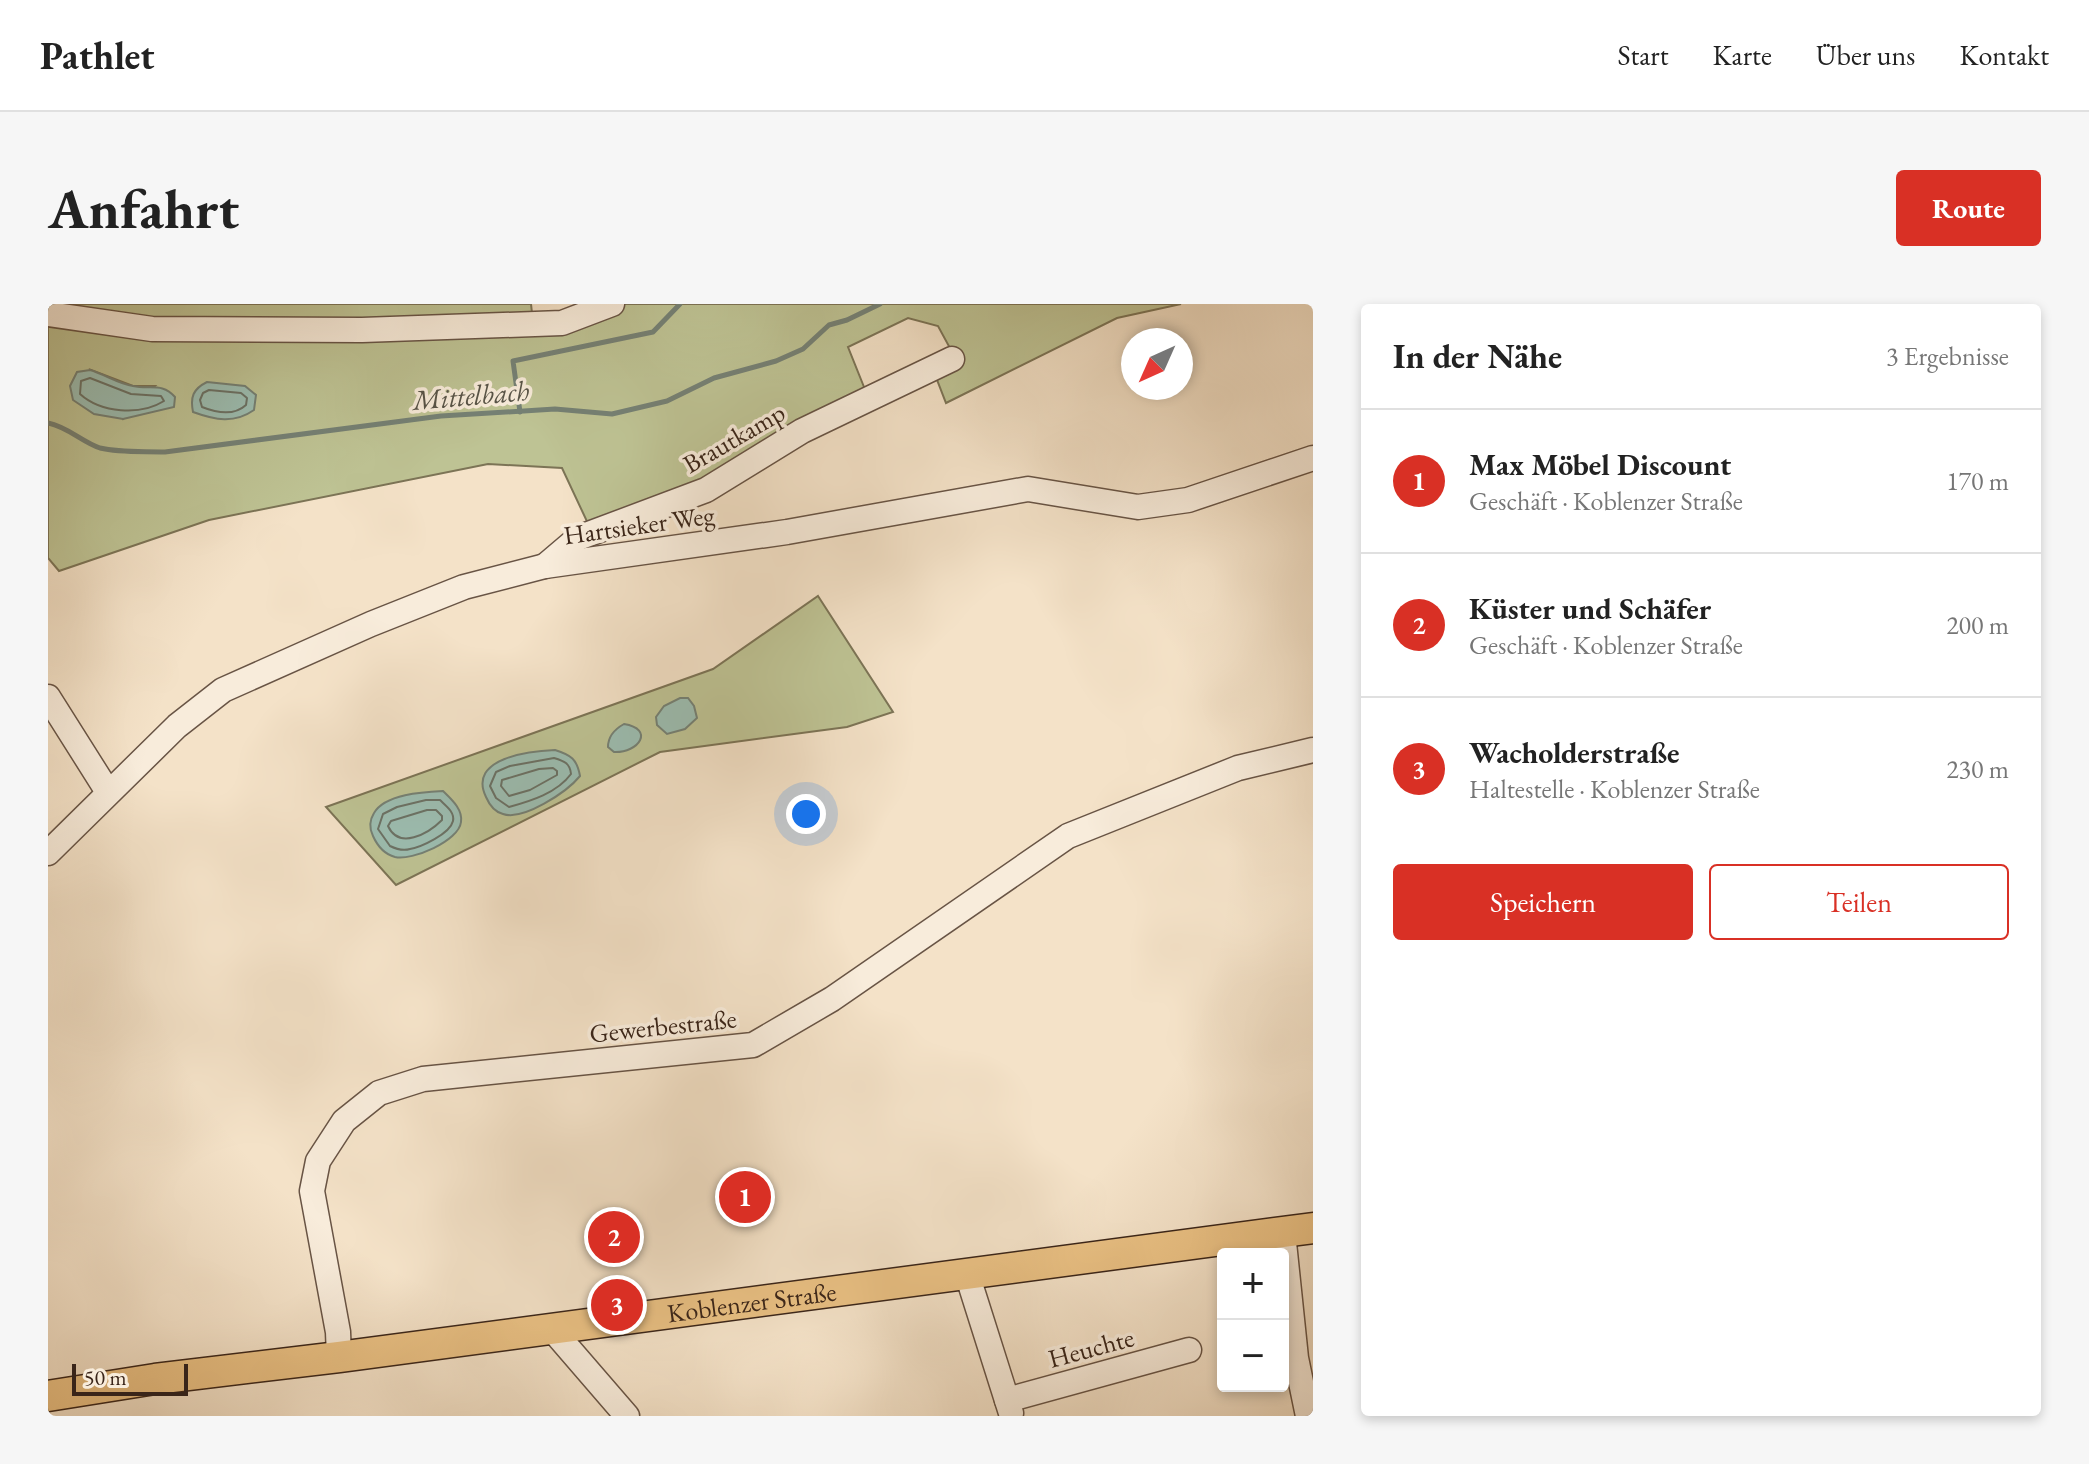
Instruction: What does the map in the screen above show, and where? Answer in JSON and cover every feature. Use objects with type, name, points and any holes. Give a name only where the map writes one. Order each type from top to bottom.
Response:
[{"type":"main road","name":"Koblenzer Straße","points":[[48,1396],[155,1379],[1313,1228]]},
{"type":"street","points":[[48,314],[152,329],[362,330],[562,323],[612,304]]},
{"type":"street","name":"Brautkamp","points":[[545,566],[578,538],[706,490],[802,431],[952,359]]},
{"type":"street","name":"Hartsieker Weg","points":[[48,853],[177,726],[223,690],[371,624],[464,587],[545,566],[787,532],[1028,489],[1138,507],[1188,500],[1313,458]]},
{"type":"street","points":[[48,697],[108,792]]},
{"type":"street","name":"Gewerbestraße","points":[[339,1357],[338,1332],[312,1191],[318,1161],[344,1121],[379,1093],[423,1079],[753,1045],[832,999],[1068,836],[1238,768],[1313,750]]},
{"type":"street","points":[[1283,1233],[1296,1358],[1308,1416]]},
{"type":"street","name":"Heuchte","points":[[967,1274],[1010,1408],[1189,1350]]},
{"type":"street","points":[[551,1328],[627,1416]]},
{"type":"green space","points":[[48,304],[531,304],[532,313],[566,312],[583,304],[1181,304],[1117,318],[946,403],[934,372],[957,361],[938,326],[908,318],[848,347],[866,392],[702,487],[591,530],[562,468],[488,464],[209,520],[59,571],[48,558]],"holes":[[[91,370],[133,386],[155,386],[123,419]]]},
{"type":"green space","points":[[818,596],[893,712],[847,727],[660,752],[396,885],[326,807],[713,669]]},
{"type":"water","points":[[90,370],[128,385],[170,392],[175,397],[174,407],[123,419],[94,414],[73,400],[70,386],[77,372]]},
{"type":"water","points":[[207,382],[245,386],[256,395],[254,410],[224,419],[193,412],[194,394]]},
{"type":"water","points":[[680,698],[688,698],[697,718],[685,729],[667,734],[657,725],[656,717],[664,706]]},
{"type":"water","points":[[624,724],[639,731],[640,740],[630,749],[614,752],[608,747],[609,739]]},
{"type":"water","points":[[555,750],[569,756],[577,765],[580,776],[574,783],[544,804],[522,813],[503,814],[493,807],[482,784],[485,773],[493,765],[517,755]]},
{"type":"water","points":[[443,791],[456,805],[461,817],[458,829],[452,836],[434,848],[412,856],[395,857],[381,849],[370,827],[372,816],[379,807],[405,795]]},
{"type":"waterway","points":[[520,412],[513,361],[653,332],[680,304]]},
{"type":"waterway","name":"Mittelbach","points":[[48,423],[100,448],[165,452],[441,416],[555,409],[612,414],[667,401],[714,378],[776,361],[803,349],[829,325],[880,304]]},
{"type":"place","name":"Max Möbel Discount","points":[[745,1197]]},
{"type":"place","name":"Küster und Schäfer","points":[[614,1237]]},
{"type":"place","name":"Wacholderstraße","points":[[617,1305]]}]
